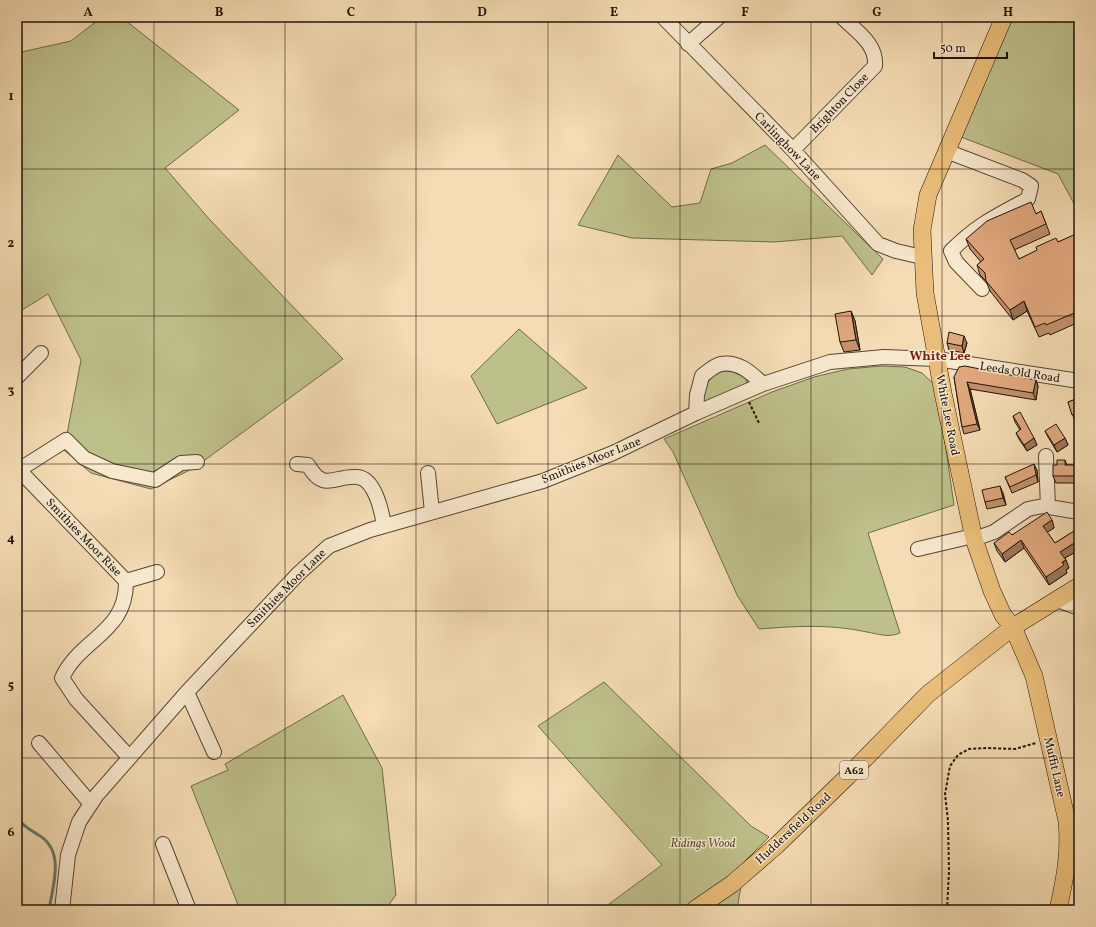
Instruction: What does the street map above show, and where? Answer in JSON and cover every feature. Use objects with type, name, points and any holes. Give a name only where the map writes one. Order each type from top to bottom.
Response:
[{"type":"main road","name":"White Lee Road","points":[[1004,17],[928,196],[922,230],[922,257],[925,293],[937,359],[973,537],[992,591],[1003,615],[1013,628]]},
{"type":"main road","name":"A62","points":[[1013,628],[1079,586]]},
{"type":"main road","name":"Muffit Lane","points":[[1013,628],[1034,676],[1068,821],[1070,845],[1068,866],[1058,910]]},
{"type":"main road","name":"Huddersfield Road","points":[[694,910],[732,884],[777,844],[848,776],[928,694],[1013,628]]},
{"type":"street","name":"Carlinghow Lane","points":[[663,17],[793,150],[878,244],[896,251],[922,257]]},
{"type":"street","points":[[688,44],[719,17]]},
{"type":"street","name":"Brighton Close","points":[[793,150],[874,66],[876,56],[871,46],[842,17]]},
{"type":"street","points":[[946,151],[973,163],[1022,180],[1031,186],[1028,199],[990,218],[968,235],[951,252],[956,262],[982,289]]},
{"type":"street","points":[[17,376],[41,353]]},
{"type":"street","name":"Smithies Moor Lane","points":[[62,910],[68,855],[79,822],[91,804],[129,756],[187,692],[298,574],[329,546],[384,526],[543,481],[613,454],[696,413],[763,384],[830,362],[884,357],[937,359]]},
{"type":"street","name":"Leeds Old Road","points":[[937,359],[1079,381]]},
{"type":"street","points":[[696,413],[697,395],[702,376],[720,364],[741,366],[763,384]]},
{"type":"street","points":[[18,470],[66,440],[84,458],[112,471],[155,480],[182,463],[197,462]]},
{"type":"street","points":[[1046,456],[1048,507]]},
{"type":"street","points":[[297,464],[308,465],[319,479],[329,482],[357,477],[366,480],[377,496],[384,526]]},
{"type":"street","name":"Smithies Moor Rise","points":[[18,470],[126,581],[126,592],[120,612],[112,625],[67,667],[62,678],[76,699],[129,756]]},
{"type":"street","points":[[428,473],[432,512]]},
{"type":"street","points":[[918,549],[994,532],[1028,509],[1048,507],[1079,512]]},
{"type":"street","points":[[126,581],[157,572]]},
{"type":"street","points":[[1057,600],[1079,608]]},
{"type":"street","points":[[187,692],[214,752]]},
{"type":"street","points":[[39,742],[91,804]]},
{"type":"street","points":[[163,844],[190,910]]},
{"type":"path","points":[[744,392],[759,423]]},
{"type":"path","points":[[947,910],[949,871],[948,821],[945,794],[950,766],[958,755],[969,749],[1015,749],[1049,739]]},
{"type":"green space","points":[[102,17],[121,17],[239,110],[165,168],[210,220],[343,359],[194,468],[151,489],[91,473],[64,450],[81,360],[48,294],[17,313],[17,53],[71,41]]},
{"type":"green space","points":[[1011,17],[1079,17],[1079,213],[1058,174],[961,137]]},
{"type":"green space","points":[[765,145],[883,259],[872,275],[842,236],[775,242],[632,238],[578,225],[618,155],[672,207],[700,203],[711,169],[732,163]]},
{"type":"green space","points":[[519,329],[587,388],[497,424],[471,376]]},
{"type":"green space","points":[[881,366],[905,367],[922,373],[937,387],[954,505],[868,533],[900,633],[884,635],[853,629],[827,627],[759,629],[737,595],[673,452],[664,439],[772,392],[814,377],[848,369]]},
{"type":"green space","points":[[725,371],[737,371],[746,378],[747,384],[704,405],[703,399],[707,383],[715,375]]},
{"type":"green space","name":"Ridings Wood","points":[[604,682],[751,826],[769,837],[745,861],[737,910],[601,910],[662,865],[538,726]]},
{"type":"green space","points":[[343,695],[382,768],[396,895],[385,910],[240,910],[191,786],[228,770],[225,764]]},
{"type":"building","points":[[1031,202],[1036,214],[1041,211],[1046,224],[1010,240],[1019,259],[1037,250],[1036,247],[1056,238],[1058,242],[1078,233],[1079,234],[1079,311],[1046,325],[1045,323],[1035,327],[1024,301],[1010,310],[986,281],[985,273],[977,265],[984,259],[966,239],[987,221]]},
{"type":"building","points":[[851,311],[856,340],[840,342],[835,314]]},
{"type":"building","points":[[949,332],[964,336],[962,346],[947,343]]},
{"type":"building","points":[[965,366],[1036,380],[1033,393],[967,382],[977,424],[962,427],[954,377],[959,367]]},
{"type":"building","points":[[1079,398],[1079,412],[1072,415],[1068,402]]},
{"type":"building","points":[[1020,412],[1034,438],[1024,445],[1016,433],[1021,429],[1013,416]]},
{"type":"building","points":[[1056,424],[1065,438],[1054,445],[1045,431]]},
{"type":"building","points":[[1057,460],[1065,460],[1065,465],[1079,465],[1079,476],[1053,476],[1053,465],[1057,465]]},
{"type":"building","points":[[1034,464],[1036,475],[1010,487],[1005,477]]},
{"type":"building","points":[[1000,486],[1003,498],[985,502],[982,490]]},
{"type":"building","points":[[1047,512],[1052,520],[1043,526],[1055,543],[1079,528],[1079,540],[1060,552],[1066,560],[1062,562],[1064,565],[1046,577],[1021,540],[1002,554],[994,543],[1009,532],[1012,535]]},
{"type":"waterway","points":[[17,815],[23,824],[46,841],[52,849],[55,858],[55,879],[49,910]]},
{"type":"district","name":"White Lee","points":[[940,355]]}]
